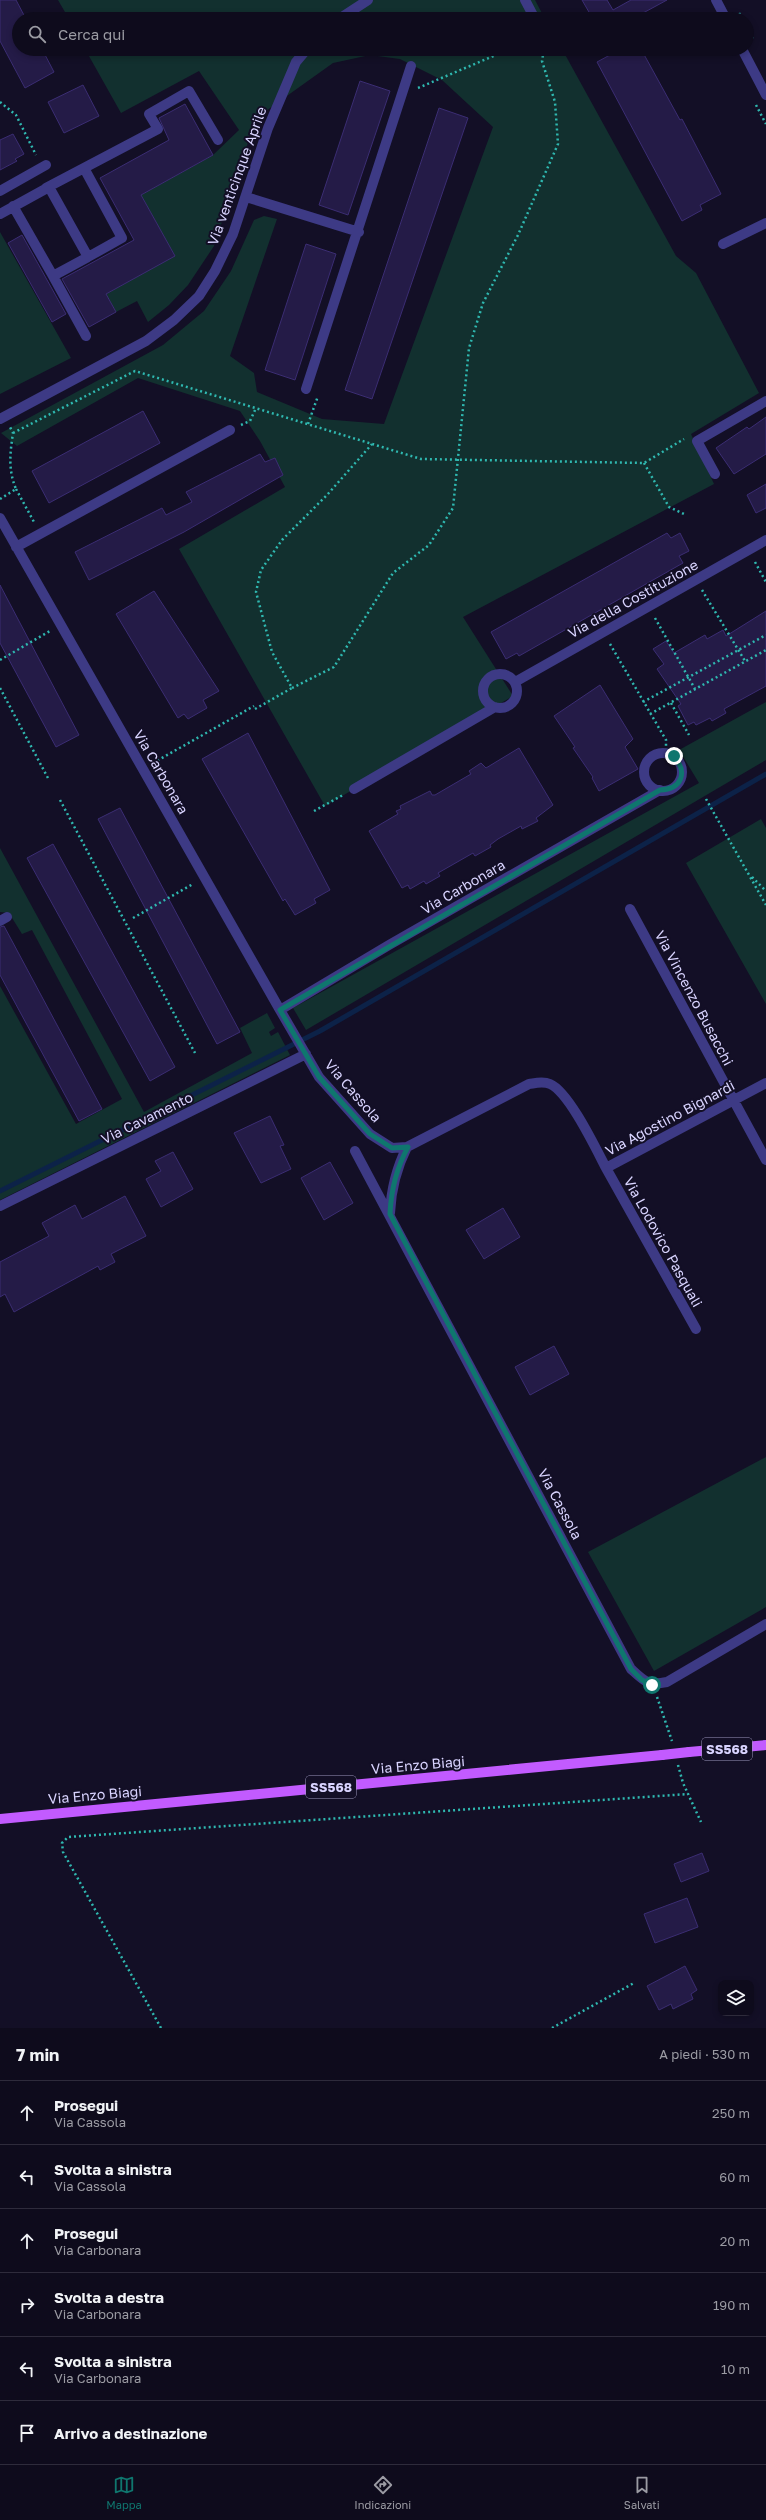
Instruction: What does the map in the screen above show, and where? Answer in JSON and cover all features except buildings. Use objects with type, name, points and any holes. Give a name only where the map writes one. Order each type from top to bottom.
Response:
[{"type":"main road","name":"Via Enzo Biagi","points":[[0,1819],[766,1745]]},
{"type":"street","points":[[350,12],[368,0]]},
{"type":"street","points":[[525,0],[531,12]]},
{"type":"street","points":[[716,0],[722,12]]},
{"type":"street","name":"Via venticinque Aprile","points":[[0,419],[146,341],[174,320],[199,296],[215,271],[233,234],[268,128],[296,62],[301,56]]},
{"type":"street","points":[[746,56],[766,95]]},
{"type":"street","points":[[306,389],[359,232],[411,66]]},
{"type":"street","points":[[0,214],[158,129],[149,114],[189,91],[218,140]]},
{"type":"street","points":[[0,191],[44,167]]},
{"type":"street","points":[[53,276],[122,238],[84,168]]},
{"type":"street","points":[[46,188],[49,187],[88,256]]},
{"type":"street","points":[[246,197],[359,232]]},
{"type":"street","points":[[13,206],[86,336]]},
{"type":"street","points":[[723,244],[766,223]]},
{"type":"street","points":[[715,474],[697,441],[766,401]]},
{"type":"street","points":[[16,547],[230,430]]},
{"type":"street","name":"Via Carbonara","points":[[0,518],[306,1054]]},
{"type":"street","name":"Via della Costituzione","points":[[515,682],[602,631],[766,540]]},
{"type":"street","points":[[501,674],[507,675],[515,682],[516,696],[513,702],[502,708],[495,707],[486,701],[483,690],[487,680],[501,674]]},
{"type":"street","points":[[354,789],[495,707]]},
{"type":"street","points":[[660,790],[651,786],[646,778],[645,769],[648,760],[656,754],[666,753]]},
{"type":"street","name":"Via Carbonara","points":[[280,1010],[660,790],[670,789],[678,783],[682,774],[681,764],[674,756],[666,753]]},
{"type":"street","name":"Via Vincenzo Busacchi","points":[[630,910],[766,1160]]},
{"type":"street","name":"Via Cassola","points":[[306,1054],[319,1077],[370,1134],[392,1148],[408,1147]]},
{"type":"street","name":"Via Cavamento","points":[[0,1206],[306,1054]]},
{"type":"street","name":"Via Agostino Bignardi","points":[[408,1147],[529,1084],[540,1082],[551,1084],[563,1095],[606,1168],[766,1083]]},
{"type":"street","points":[[390,1214],[391,1192],[400,1160],[408,1147]]},
{"type":"street","name":"Via Cassola","points":[[354,1151],[390,1214],[631,1669],[642,1680],[652,1685],[667,1682],[766,1624]]},
{"type":"street","name":"Via Lodovico Pasquali","points":[[606,1168],[696,1329]]},
{"type":"path","points":[[402,95],[494,56]]},
{"type":"path","points":[[143,769],[254,707],[334,667],[393,573],[429,545],[453,508],[469,348],[483,303],[518,235],[558,144],[555,102],[542,61],[543,56]]},
{"type":"path","points":[[0,102],[16,115],[44,167]]},
{"type":"path","points":[[41,533],[16,489],[10,475],[10,451],[13,433],[135,371],[421,459],[644,463],[691,435]]},
{"type":"path","points":[[306,389],[319,393],[308,424]]},
{"type":"path","points":[[230,430],[250,420],[256,408]]},
{"type":"path","points":[[292,688],[272,652],[256,592],[261,570],[282,540],[327,495],[372,444]]},
{"type":"path","points":[[644,463],[668,507],[684,514]]},
{"type":"path","points":[[0,500],[16,489]]},
{"type":"path","points":[[748,550],[766,582]]},
{"type":"path","points":[[696,580],[745,661]]},
{"type":"path","points":[[648,606],[695,689]]},
{"type":"path","points":[[0,660],[51,630]]},
{"type":"path","points":[[602,631],[666,740],[666,753]]},
{"type":"path","points":[[643,702],[766,635]]},
{"type":"path","points":[[650,714],[766,650]]},
{"type":"path","points":[[0,688],[48,780]]},
{"type":"path","points":[[671,702],[689,735]]},
{"type":"path","points":[[314,811],[354,789]]},
{"type":"path","points":[[706,799],[766,905]]},
{"type":"path","points":[[60,800],[195,1053]]},
{"type":"path","points":[[750,875],[766,891]]},
{"type":"path","points":[[133,918],[196,883]]},
{"type":"path","points":[[161,2028],[63,1852],[62,1842],[68,1837],[688,1794],[701,1822]]},
{"type":"path","points":[[552,2028],[634,1983]]},
{"type":"green space","points":[[58,0],[535,0],[541,12],[65,12]]},
{"type":"green space","points":[[89,56],[365,56],[333,63],[256,118],[214,246],[188,285],[169,305],[148,322],[137,301],[116,312],[106,294],[174,256],[141,195],[213,155],[239,130],[199,71],[121,113]]},
{"type":"green space","points":[[378,56],[566,56],[676,256],[696,273],[759,393],[691,434],[714,484],[463,617],[513,696],[325,806],[179,549],[285,487],[260,441],[240,411],[138,378],[17,446],[1,433],[163,345],[204,311],[231,271],[254,220],[264,216],[277,219],[230,356],[254,373],[257,392],[322,419],[384,424],[493,127],[442,80],[400,59]]},
{"type":"green space","points":[[0,232],[71,358],[0,394]]},
{"type":"green space","points":[[766,702],[766,760],[306,1030],[293,1008],[699,783],[679,750]]},
{"type":"green space","points":[[761,819],[766,828],[766,1004],[686,863]]},
{"type":"green space","points":[[0,848],[144,1112],[252,1053],[240,1028],[267,1013],[275,1028],[269,1032],[271,1036],[278,1032],[290,1055],[0,1200],[0,986],[76,1124],[122,1099],[32,930],[22,934],[9,913],[0,912]]},
{"type":"green space","points":[[766,1457],[766,1607],[654,1671],[588,1552]]},
{"type":"waterway","points":[[0,1191],[320,1031],[766,774]]},
{"type":"route","points":[[652,1685],[642,1680],[631,1669],[390,1214],[391,1192],[400,1160],[408,1147],[392,1148],[370,1134],[319,1077],[280,1010],[389,945],[660,790],[670,789],[678,783],[682,774],[681,764],[674,756]]}]
